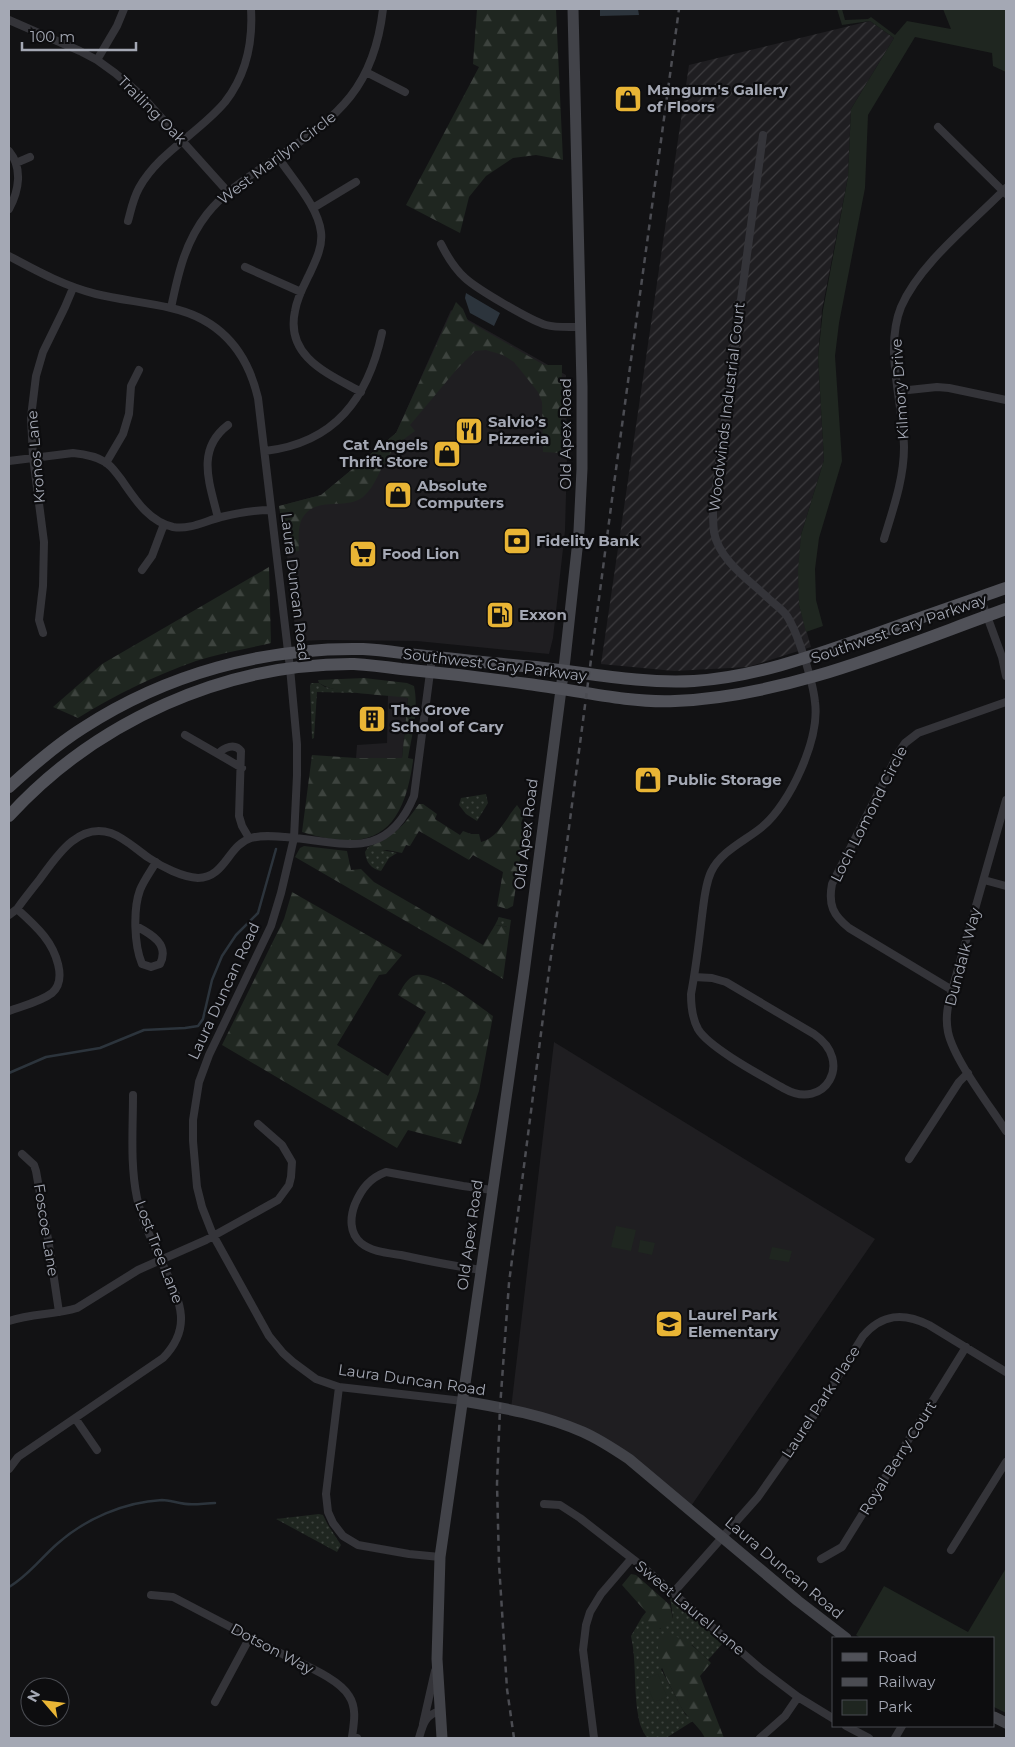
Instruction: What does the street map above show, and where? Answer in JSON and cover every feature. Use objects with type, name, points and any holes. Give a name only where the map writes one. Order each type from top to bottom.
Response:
[{"type":"main road","name":"Old Apex Road","points":[[442,1738],[437,1659],[440,1557],[464,1401],[525,963],[579,531],[582,470],[581,327],[572,9]]},
{"type":"main road","name":"Southwest Cary Parkway","points":[[9,787],[58,745],[125,703],[170,683],[224,665],[288,653],[365,649],[628,679],[692,681],[760,672],[804,659],[1006,588]]},
{"type":"main road","name":"Southwest Cary Parkway","points":[[9,816],[52,774],[93,743],[133,720],[178,699],[225,682],[290,668],[356,664],[621,697],[671,701],[727,696],[757,691],[809,678],[1006,609]]},
{"type":"main road","name":"Laura Duncan Road","points":[[464,1401],[536,1415],[584,1432],[629,1459],[723,1536],[798,1601],[845,1637]]},
{"type":"street","points":[[97,60],[117,26],[124,9]]},
{"type":"street","points":[[128,221],[134,198],[146,177],[183,140],[213,115],[234,88],[241,75],[250,47],[252,33],[251,9]]},
{"type":"street","name":"West Marilyn Circle","points":[[171,308],[181,262],[187,247],[207,214],[228,192],[323,125],[350,98],[366,72],[379,36],[383,9]]},
{"type":"street","name":"Trailing Oak","points":[[9,20],[97,60],[140,94],[228,192]]},
{"type":"street","points":[[366,72],[406,92]]},
{"type":"street","points":[[938,126],[1005,191]]},
{"type":"street","name":"Woodwinds Industrial Court","points":[[694,977],[712,978],[726,982],[825,1042],[830,1049],[834,1062],[826,1085],[821,1090],[810,1095],[791,1093],[712,1044],[698,1029],[692,1016],[691,994],[707,882],[710,874],[720,858],[762,827],[778,810],[793,784],[811,744],[816,710],[804,659],[786,614],[726,558],[717,542],[713,523],[712,509],[763,135]]},
{"type":"street","points":[[9,151],[16,163],[17,185],[15,197],[9,210]]},
{"type":"street","points":[[16,163],[30,157]]},
{"type":"street","points":[[278,157],[313,208],[320,227],[321,241],[316,258],[295,309],[294,325],[298,343],[307,358],[320,369],[361,392]]},
{"type":"street","points":[[313,208],[356,182]]},
{"type":"street","name":"Kilmory Drive","points":[[884,539],[901,482],[903,466],[904,446],[894,342],[898,319],[906,298],[921,273],[1005,191]]},
{"type":"street","points":[[441,244],[447,256],[466,280],[502,302],[544,325],[581,327]]},
{"type":"street","name":"Laura Duncan Road","points":[[9,256],[45,276],[73,288],[113,298],[171,308],[203,320],[214,326],[242,356],[255,384],[265,451],[297,746],[294,838],[281,893],[270,926],[209,1055],[199,1082],[193,1120],[197,1187],[202,1207],[213,1235],[265,1328],[283,1353],[310,1374],[339,1387],[464,1401]]},
{"type":"street","points":[[245,267],[301,292]]},
{"type":"street","name":"Kronos Lane","points":[[43,633],[38,620],[43,586],[44,542],[33,457],[31,417],[36,376],[43,352],[73,288]]},
{"type":"street","points":[[265,451],[296,445],[320,433],[343,414],[361,392],[374,364],[382,333]]},
{"type":"street","points":[[106,463],[125,428],[129,414],[131,386],[140,370]]},
{"type":"street","points":[[899,391],[949,388],[1006,400]]},
{"type":"street","points":[[218,518],[210,482],[209,452],[211,443],[218,432],[228,424]]},
{"type":"street","points":[[9,461],[73,453],[89,456],[106,463],[115,471],[143,509],[154,518],[164,524],[176,527],[186,528],[241,512],[270,510]]},
{"type":"street","points":[[142,570],[152,556],[164,524]]},
{"type":"street","points":[[980,597],[1002,657],[1006,676]]},
{"type":"street","points":[[9,916],[58,854],[68,844],[85,834],[103,831],[111,833],[156,862],[187,876],[202,878],[219,869],[238,846],[249,838],[262,836],[294,838],[340,845],[358,845],[373,840],[389,831],[397,824],[414,796],[432,657]]},
{"type":"street","name":"Loch Lomond Circle","points":[[952,990],[842,922],[836,916],[831,902],[832,884],[894,760],[905,743],[918,733],[1006,702]]},
{"type":"street","points":[[185,735],[242,768]]},
{"type":"street","points":[[218,754],[221,750],[233,746],[242,751],[239,816],[249,838]]},
{"type":"street","name":"Dundalk Way","points":[[1006,800],[952,990],[947,1017],[948,1033],[955,1050],[1006,1131]]},
{"type":"street","points":[[136,926],[161,942],[163,956],[160,964],[151,967],[142,964],[136,926],[138,896],[144,881],[156,862]]},
{"type":"street","points":[[984,880],[1006,886]]},
{"type":"street","points":[[9,1011],[50,994],[56,989],[59,982],[57,961],[48,942],[17,908]]},
{"type":"street","points":[[909,1159],[959,1082],[968,1073]]},
{"type":"street","name":"Lost Tree Lane","points":[[9,1469],[18,1457],[163,1358],[174,1346],[181,1328],[179,1302],[142,1214],[135,1184],[133,1095]]},
{"type":"street","points":[[9,1320],[78,1308],[129,1274],[213,1235],[278,1200],[289,1185],[292,1169],[289,1156],[282,1144],[258,1124]]},
{"type":"street","name":"Foscoe Lane","points":[[22,1154],[34,1165],[36,1171],[59,1312]]},
{"type":"street","points":[[481,1270],[371,1249],[357,1239],[352,1227],[352,1215],[356,1202],[366,1185],[378,1175],[386,1172],[492,1190]]},
{"type":"street","name":"Laurel Park Place","points":[[673,1593],[758,1497],[803,1433],[863,1336],[882,1321],[890,1318],[909,1317],[929,1325],[1006,1372]]},
{"type":"street","name":"Royal Berry Court","points":[[821,1559],[842,1548],[966,1347]]},
{"type":"street","points":[[339,1387],[326,1494],[328,1512],[333,1524],[344,1536],[358,1545],[409,1554],[440,1557]]},
{"type":"street","points":[[75,1418],[97,1450]]},
{"type":"street","points":[[952,1550],[1006,1462]]},
{"type":"street","name":"Sweet Laurel Lane","points":[[544,1504],[560,1505],[570,1511],[631,1558],[726,1640],[798,1698],[832,1718]]},
{"type":"street","points":[[594,1738],[583,1650],[586,1625],[590,1612],[601,1594],[631,1558]]},
{"type":"street","name":"Dotson Way","points":[[151,1595],[173,1597],[317,1672],[342,1688],[349,1696],[354,1712],[354,1738]]},
{"type":"street","points":[[215,1702],[250,1637]]},
{"type":"street","points":[[419,1738],[437,1659]]},
{"type":"street","points":[[760,1738],[785,1716],[798,1698]]},
{"type":"street","points":[[423,1724],[432,1713],[440,1711]]},
{"type":"street","points":[[848,1727],[869,1738]]},
{"type":"street","points":[[895,1738],[901,1727]]},
{"type":"shaded area","points":[[600,9],[638,9],[639,15],[600,16]]},
{"type":"shaded area","points":[[870,21],[894,38],[851,109],[848,177],[822,310],[818,357],[824,460],[801,535],[799,605],[811,647],[748,667],[674,671],[601,664],[689,65]]},
{"type":"shaded area","points":[[466,293],[500,313],[494,326],[470,313],[465,298]]},
{"type":"shaded area","points":[[451,310],[566,375],[567,458],[565,531],[553,638],[549,654],[417,641],[299,641],[296,638],[286,546],[279,506],[321,495],[396,433]]},
{"type":"shaded area","points":[[388,694],[408,698],[402,758],[356,758],[357,745],[387,743]]},
{"type":"shaded area","name":"Laurel Park Elementary","points":[[554,1042],[875,1239],[689,1509],[609,1446],[511,1409]]},
{"type":"green space","points":[[477,9],[556,9],[563,160],[536,155],[513,158],[486,176],[469,197],[460,233],[406,205],[479,67],[473,64]]},
{"type":"green space","points":[[837,9],[842,9],[845,20],[868,19],[871,17],[895,35],[907,21],[951,29],[943,9],[1006,9],[1006,72],[993,66],[992,53],[915,37],[868,115],[865,188],[839,323],[835,356],[842,461],[819,538],[815,569],[816,600],[823,626],[806,632],[799,605],[798,570],[801,535],[824,460],[818,357],[823,310],[848,177],[851,109],[894,38],[870,21],[842,25]]},
{"type":"green space","points":[[456,302],[463,309],[468,321],[544,365],[562,365],[561,453],[543,452],[542,402],[538,392],[514,362],[503,355],[486,350],[475,351],[457,369],[410,425],[415,431],[392,451],[367,493],[356,501],[324,505],[309,510],[303,517],[300,525],[299,551],[287,553],[279,506],[321,495],[396,433]]},
{"type":"green space","points":[[269,567],[271,643],[214,656],[180,667],[135,686],[78,718],[53,707],[102,664]]},
{"type":"green space","points":[[364,678],[407,683],[414,686],[416,704],[408,758],[413,759],[413,761],[408,786],[401,806],[392,821],[380,832],[365,838],[347,840],[326,838],[302,832],[312,755],[356,758],[402,758],[408,698],[337,690],[319,683],[318,680]]},
{"type":"green space","points":[[311,683],[319,683],[325,687],[357,693],[317,692],[314,738],[312,739],[310,686]]},
{"type":"green space","points":[[486,794],[488,803],[477,821],[466,814],[459,805],[461,798]]},
{"type":"green space","points":[[419,804],[423,804],[437,814],[435,819],[460,835],[463,831],[479,834],[481,842],[497,832],[517,805],[524,815],[521,823],[523,838],[513,906],[507,909],[497,906],[503,872],[473,855],[469,860],[419,831],[410,846],[406,845],[402,853],[387,850],[377,852],[368,847],[385,839],[397,830]]},
{"type":"green space","points":[[304,846],[347,851],[351,870],[361,869],[374,882],[483,945],[495,925],[510,927],[503,979],[295,857],[300,848]]},
{"type":"green space","points":[[368,847],[375,850],[397,853],[389,858],[381,871],[374,869],[368,862],[365,852]]},
{"type":"green space","points":[[292,892],[402,955],[386,974],[379,975],[337,1045],[388,1076],[426,1012],[398,995],[407,981],[416,975],[424,975],[445,983],[493,1016],[479,1091],[461,1144],[408,1130],[397,1148],[222,1045],[284,919]]},
{"type":"green space","points":[[499,917],[511,920],[510,927],[495,925]]},
{"type":"green space","points":[[616,1226],[636,1230],[631,1251],[611,1247]]},
{"type":"green space","points":[[640,1240],[655,1243],[652,1255],[638,1252]]},
{"type":"green space","points":[[772,1247],[792,1251],[789,1262],[769,1259]]},
{"type":"green space","points":[[323,1515],[341,1545],[337,1552],[276,1519]]},
{"type":"green space","points":[[1006,1568],[1006,1713],[995,1708],[995,1637],[859,1637],[856,1635],[884,1586],[968,1632]]},
{"type":"green space","points":[[631,1574],[636,1575],[670,1605],[673,1619],[667,1625],[654,1630],[642,1617],[646,1612],[622,1585]]},
{"type":"green space","points":[[670,1597],[723,1643],[708,1660],[692,1645],[661,1669],[685,1714],[693,1721],[666,1738],[647,1738],[640,1725],[637,1710],[631,1636],[642,1617],[660,1629],[673,1618]]},
{"type":"green space","points":[[669,1634],[687,1642],[711,1663],[700,1676],[724,1738],[705,1738],[681,1706],[666,1678],[659,1657],[658,1643]]},
{"type":"green space","points":[[658,1674],[667,1697],[654,1702],[645,1679]]},
{"type":"waterway","points":[[9,1073],[46,1057],[100,1048],[144,1030],[198,1026],[203,1019],[212,980],[222,956],[236,935],[258,913],[276,849]]},
{"type":"waterway","points":[[9,1587],[22,1578],[68,1535],[106,1513],[148,1501],[162,1500],[184,1504],[215,1503]]},
{"type":"railway","points":[[514,1738],[507,1689],[499,1564],[497,1484],[500,1408],[509,1283],[550,963],[679,9]]},
{"type":"place","name":"Mangum's Gallery of Floors","points":[[628,99]]},
{"type":"place","name":"Salvio’s Pizzeria","points":[[469,431]]},
{"type":"place","name":"Cat Angels Thrift Store","points":[[447,454]]},
{"type":"place","name":"Absolute Computers","points":[[398,495]]},
{"type":"place","name":"Fidelity Bank","points":[[517,541]]},
{"type":"place","name":"Food Lion","points":[[363,554]]},
{"type":"place","name":"Exxon","points":[[500,615]]},
{"type":"place","name":"The Grove School of Cary","points":[[372,719]]},
{"type":"place","name":"Public Storage","points":[[648,780]]},
{"type":"place","name":"Laurel Park Elementary","points":[[669,1324]]}]
